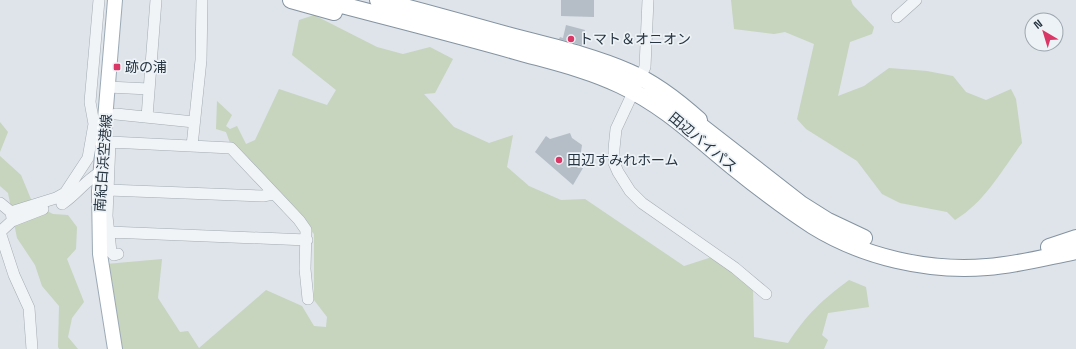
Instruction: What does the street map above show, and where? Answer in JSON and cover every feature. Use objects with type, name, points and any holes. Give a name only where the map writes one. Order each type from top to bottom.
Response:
[{"type":"highway","points":[[291,0],[541,66],[596,83],[636,88]]},
{"type":"highway","name":"田辺バイパス","points":[[323,0],[457,33]]},
{"type":"highway","name":"田辺バイパス","points":[[343,0],[573,68],[636,88],[685,107],[725,144],[774,183],[828,221],[876,243],[901,251],[954,259],[1018,255],[1051,247],[1076,238]]},
{"type":"highway","points":[[378,0],[573,53],[613,66],[636,88]]},
{"type":"highway","name":"田辺バイパス","points":[[636,88],[763,191],[815,227],[863,249],[893,259],[949,267],[986,267],[1019,263],[1076,251]]},
{"type":"main road","name":"南紀白浜空港線","points":[[115,0],[99,173],[100,254],[115,349]]},
{"type":"street","points":[[32,349],[29,308],[14,275],[0,232],[12,216],[65,193],[88,158],[95,113],[90,102],[99,0]]},
{"type":"street","points":[[147,117],[156,0]]},
{"type":"street","points":[[192,146],[200,60],[202,0]]},
{"type":"street","points":[[648,0],[645,67],[616,129],[614,163],[630,191],[642,203],[735,268],[766,294]]},
{"type":"street","points":[[897,17],[916,0]]},
{"type":"street","points":[[108,87],[149,89]]},
{"type":"street","points":[[116,114],[194,122]]},
{"type":"street","points":[[118,254],[114,255],[111,252],[107,216],[110,142],[231,148],[299,220],[306,230],[305,269],[308,299]]},
{"type":"street","points":[[12,216],[63,204],[78,192],[88,179],[99,173]]},
{"type":"street","points":[[108,190],[263,196],[273,194]]},
{"type":"street","points":[[0,203],[12,216]]},
{"type":"street","points":[[109,232],[306,240]]},
{"type":"green space","points":[[731,0],[851,0],[853,5],[874,27],[872,34],[850,42],[838,96],[864,86],[889,68],[927,71],[953,76],[966,92],[986,100],[1011,89],[1016,99],[1022,143],[984,195],[976,204],[955,220],[947,212],[900,203],[882,194],[857,161],[806,129],[797,119],[814,44],[785,32],[774,34],[734,29]]},
{"type":"green space","points":[[314,15],[377,47],[403,54],[430,47],[453,59],[435,93],[424,94],[454,127],[489,143],[513,135],[507,167],[529,186],[561,200],[585,199],[684,266],[712,257],[753,289],[754,337],[788,343],[816,308],[849,280],[866,287],[869,307],[828,313],[822,335],[828,340],[824,349],[119,349],[106,264],[162,259],[158,298],[180,332],[188,331],[199,348],[266,290],[302,306],[314,326],[326,327],[327,317],[314,300],[314,234],[230,143],[226,132],[216,129],[217,101],[232,115],[226,126],[230,129],[237,126],[246,144],[255,140],[279,89],[327,105],[336,90],[292,55],[299,20]]},
{"type":"green space","points":[[0,122],[8,132],[0,152]]},
{"type":"green space","points":[[0,156],[21,175],[33,204],[53,214],[68,215],[77,227],[76,249],[67,259],[84,302],[72,318],[68,337],[78,349],[59,349],[58,347],[59,306],[42,286],[35,265],[17,238],[8,193],[0,186]]},
{"type":"building","points":[[561,0],[594,0],[594,17],[561,16]]},
{"type":"building","name":"トマト＆オニオン","points":[[566,25],[585,30],[583,41],[586,42],[585,46],[559,39],[560,37],[563,38]]},
{"type":"building","name":"田辺すみれホーム","points":[[570,133],[572,138],[582,145],[579,165],[583,168],[573,185],[535,152],[546,136],[550,139]]},
{"type":"place","name":"トマト＆オニオン","points":[[571,39]]},
{"type":"place","name":"跡の浦","points":[[117,67]]},
{"type":"place","name":"田辺すみれホーム","points":[[559,160]]}]
